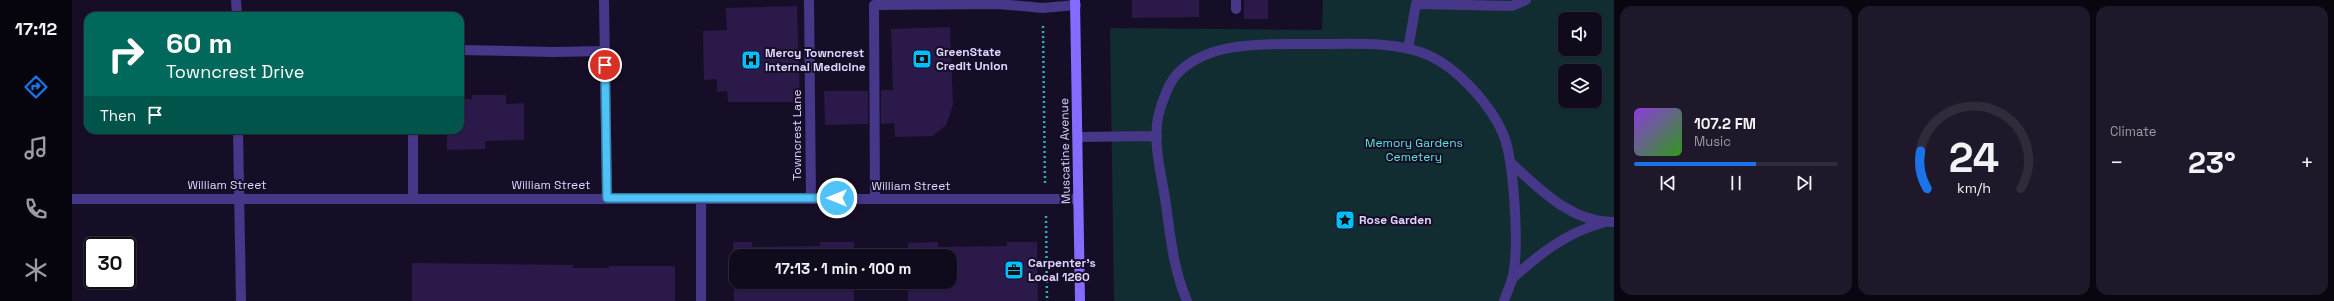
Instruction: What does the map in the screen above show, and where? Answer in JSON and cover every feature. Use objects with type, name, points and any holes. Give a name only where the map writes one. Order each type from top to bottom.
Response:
[{"type":"main road","name":"Muscatine Avenue","points":[[1076,3],[1080,301]]},
{"type":"street","points":[[236,0],[237,12]]},
{"type":"street","points":[[604,0],[607,198]]},
{"type":"street","name":"Towncrest Lane","points":[[809,0],[811,198]]},
{"type":"street","points":[[1408,49],[1416,4],[1512,6],[1526,0]]},
{"type":"street","points":[[876,199],[874,5],[998,4],[1043,8],[1076,3]]},
{"type":"street","points":[[1187,301],[1172,249],[1157,136],[1158,117],[1165,98],[1178,72],[1202,54],[1222,49],[1286,44],[1378,46],[1408,49],[1428,55],[1448,67],[1473,90],[1482,101],[1504,136],[1512,164],[1515,259],[1512,279],[1504,301]]},
{"type":"street","points":[[464,50],[554,52],[605,51]]},
{"type":"street","points":[[238,134],[241,301]]},
{"type":"street","points":[[413,134],[413,198]]},
{"type":"street","points":[[1078,137],[1157,136]]},
{"type":"street","points":[[1512,164],[1560,205],[1578,215],[1602,222],[1614,222]]},
{"type":"street","name":"William Street","points":[[72,198],[1078,199]]},
{"type":"street","points":[[701,199],[701,301]]},
{"type":"street","points":[[1512,279],[1535,257],[1562,239],[1582,228],[1602,222]]},
{"type":"path","points":[[1043,8],[1047,301]]},
{"type":"green space","name":"Memory Gardens Cemetery","points":[[1323,0],[1614,0],[1614,301],[1114,301],[1110,28],[1322,30]]},
{"type":"building","points":[[1132,0],[1199,0],[1199,17],[1132,18]]},
{"type":"building","points":[[1244,0],[1268,0],[1268,19],[1244,19]]},
{"type":"building","points":[[797,6],[800,102],[728,102],[727,91],[717,92],[717,79],[704,80],[703,31],[727,30],[726,8]]},
{"type":"building","name":"GreenState Credit Union","points":[[950,27],[953,105],[946,125],[933,136],[895,137],[894,123],[881,124],[881,90],[893,90],[891,29]]},
{"type":"building","points":[[824,91],[868,91],[868,124],[825,125]]},
{"type":"building","points":[[472,95],[506,95],[506,104],[524,103],[524,140],[485,141],[485,149],[447,150],[447,134],[464,134],[464,99],[472,99]]},
{"type":"building","points":[[733,242],[752,242],[752,247],[820,246],[820,242],[854,242],[854,249],[733,249]]},
{"type":"building","points":[[938,242],[938,247],[1007,246],[1007,242],[1037,242],[1038,301],[908,301],[908,289],[957,289],[957,249],[908,249],[908,243]]},
{"type":"building","points":[[412,263],[573,265],[573,268],[609,268],[609,266],[675,266],[675,301],[412,301]]},
{"type":"building","points":[[734,289],[854,289],[854,301],[734,301]]},
{"type":"place","name":"GreenState Credit Union","points":[[922,59]]},
{"type":"place","name":"Mercy Towncrest Internal Medicine","points":[[751,60]]},
{"type":"place","name":"Rose Garden","points":[[1345,220]]},
{"type":"place","name":"Carpenter's Local 1260","points":[[1014,270]]},
{"type":"route","points":[[605,65],[607,198],[837,198]]}]
